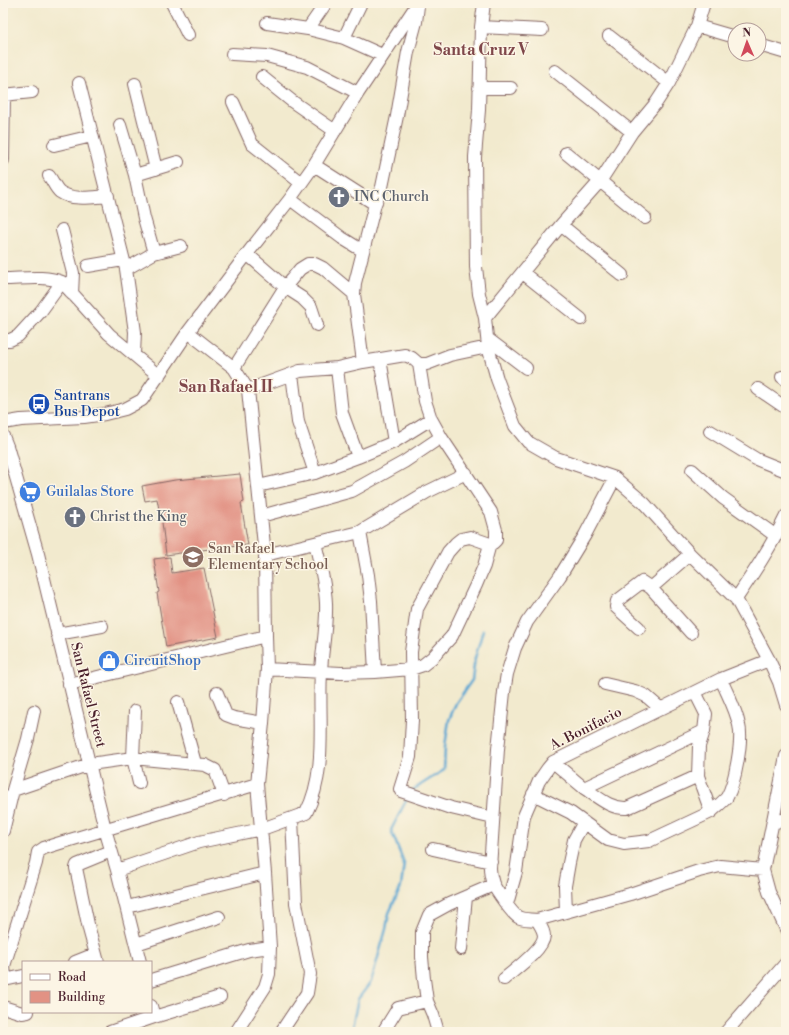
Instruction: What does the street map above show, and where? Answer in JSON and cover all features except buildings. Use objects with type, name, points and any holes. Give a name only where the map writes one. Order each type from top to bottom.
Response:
[{"type":"street","points":[[172,3],[188,35]]},
{"type":"street","points":[[308,30],[326,3]]},
{"type":"street","points":[[344,38],[361,3]]},
{"type":"street","points":[[3,423],[21,420],[84,417],[105,414],[125,409],[142,400],[188,332],[290,199],[314,165],[382,55],[418,3]]},
{"type":"street","points":[[363,362],[354,294],[355,283],[375,204],[382,187],[397,116],[408,52],[416,22],[418,3]]},
{"type":"street","points":[[484,3],[475,157],[476,266],[479,294],[485,318],[488,343],[497,379],[515,426],[528,442],[556,458],[615,478],[644,503],[690,554],[736,599],[769,660],[779,682],[786,705]]},
{"type":"street","points":[[485,318],[561,225],[601,180],[632,132],[656,103],[669,83],[697,26],[703,3]]},
{"type":"street","points":[[267,23],[344,38],[382,55]]},
{"type":"street","points":[[697,26],[727,35]]},
{"type":"street","points":[[482,27],[542,30]]},
{"type":"street","points":[[609,36],[669,83]]},
{"type":"street","points":[[767,47],[786,53]]},
{"type":"street","points":[[232,54],[267,56],[307,67],[358,93]]},
{"type":"street","points":[[555,71],[632,132]]},
{"type":"street","points":[[262,77],[293,102],[335,131]]},
{"type":"street","points":[[79,83],[124,265],[135,332],[134,354]]},
{"type":"street","points":[[135,84],[156,169]]},
{"type":"street","points":[[480,88],[511,88]]},
{"type":"street","points":[[3,160],[3,95],[32,92]]},
{"type":"street","points":[[232,102],[252,144],[301,183]]},
{"type":"street","points":[[120,125],[135,175],[144,218],[154,254]]},
{"type":"street","points":[[54,145],[92,136]]},
{"type":"street","points":[[566,153],[601,180],[645,218]]},
{"type":"street","points":[[135,175],[178,162]]},
{"type":"street","points":[[314,165],[375,204]]},
{"type":"street","points":[[49,176],[56,188],[61,193],[77,197],[108,196]]},
{"type":"street","points":[[290,199],[363,252]]},
{"type":"street","points":[[561,225],[622,275]]},
{"type":"street","points":[[62,230],[73,273],[72,294]]},
{"type":"street","points":[[88,266],[124,265],[181,246]]},
{"type":"street","points":[[247,254],[311,307],[317,325]]},
{"type":"street","points":[[234,368],[285,287],[300,269],[308,264],[315,264],[323,268],[354,294]]},
{"type":"street","points":[[522,273],[581,319]]},
{"type":"street","points":[[3,279],[42,278],[55,279],[62,282],[109,334],[159,376]]},
{"type":"street","points":[[3,340],[10,340],[18,336],[41,311],[62,282]]},
{"type":"street","points":[[188,332],[234,368],[248,390],[265,555],[267,669],[257,784],[266,873],[270,947],[269,974],[265,987],[236,1032]]},
{"type":"street","points":[[419,364],[427,364],[488,343]]},
{"type":"street","points":[[488,343],[526,368]]},
{"type":"street","points":[[248,390],[300,371],[337,368],[405,355],[412,358],[419,364],[425,401],[432,419],[441,437],[491,512],[496,530],[496,540],[490,544],[484,566],[452,636],[433,657],[423,665],[411,669],[375,672],[321,672],[267,669]]},
{"type":"street","points":[[380,359],[394,442]]},
{"type":"street","points":[[337,368],[342,413],[358,456]]},
{"type":"street","points":[[292,374],[298,422],[315,473]]},
{"type":"street","points":[[758,389],[786,408]]},
{"type":"street","points":[[258,486],[315,473],[394,442],[432,419]]},
{"type":"street","points":[[710,431],[756,459],[786,471]]},
{"type":"street","name":"San Rafael Street","points":[[3,436],[38,554],[105,829],[127,907],[140,961]]},
{"type":"street","points":[[261,516],[352,491],[404,462],[441,437]]},
{"type":"street","points":[[692,470],[723,498],[780,535]]},
{"type":"street","points":[[265,555],[360,532],[427,492],[466,473]]},
{"type":"street","points":[[615,478],[585,535],[560,576],[527,622],[515,648],[504,692],[493,818],[490,876],[493,885],[511,911],[518,917],[537,920],[630,894],[699,871],[720,866],[763,870]]},
{"type":"street","points":[[736,599],[780,535],[786,516]]},
{"type":"street","points":[[360,532],[371,601],[375,672]]},
{"type":"street","points":[[490,544],[470,537],[456,542],[448,552],[417,609],[412,635],[412,720],[410,757],[400,789],[401,791],[451,808],[493,818]]},
{"type":"street","points":[[117,870],[199,842],[262,829],[306,813],[313,797],[320,755],[321,672],[326,603],[322,574],[315,543]]},
{"type":"street","points":[[652,588],[690,554]]},
{"type":"street","points":[[639,628],[616,607],[617,601],[642,582],[652,588],[691,633]]},
{"type":"street","points":[[57,634],[102,626]]},
{"type":"street","points":[[69,684],[266,636]]},
{"type":"street","name":"A. Bonifacio","points":[[507,904],[516,872],[524,816],[542,777],[553,762],[721,679],[769,660]]},
{"type":"street","points":[[533,794],[571,813],[608,840],[624,844],[649,841],[711,812],[726,798],[732,785],[738,758],[739,725],[732,703],[721,679]]},
{"type":"street","points":[[605,684],[646,696],[661,709]]},
{"type":"street","points":[[695,692],[706,714],[700,746],[698,776],[711,812]]},
{"type":"street","points":[[217,693],[226,715],[234,718],[263,723]]},
{"type":"street","points":[[178,702],[196,763]]},
{"type":"street","points":[[3,830],[28,739],[34,711]]},
{"type":"street","points":[[135,711],[133,758],[139,783]]},
{"type":"street","points":[[584,788],[704,731]]},
{"type":"street","points":[[786,756],[763,870],[769,892],[786,929]]},
{"type":"street","points":[[13,790],[90,764],[133,758],[205,765],[215,770],[224,795]]},
{"type":"street","points":[[553,762],[584,788],[610,806],[619,809],[627,808],[698,776]]},
{"type":"street","points":[[22,976],[9,979],[5,978],[4,966],[36,864],[38,852],[44,848],[105,829],[257,784]]},
{"type":"street","points":[[281,1032],[307,993],[310,974],[296,903],[292,819]]},
{"type":"street","points":[[773,823],[786,819]]},
{"type":"street","points":[[566,911],[565,886],[569,863],[574,840],[584,822]]},
{"type":"street","points":[[433,849],[491,862]]},
{"type":"street","points":[[80,961],[96,958],[76,868],[77,865],[111,851]]},
{"type":"street","points":[[127,907],[266,873]]},
{"type":"street","points":[[438,1032],[427,1001],[422,957],[422,932],[429,915],[449,904],[493,885]]},
{"type":"street","points":[[461,949],[466,897]]},
{"type":"street","points":[[136,944],[219,916]]},
{"type":"street","points":[[504,979],[539,947],[544,937],[543,930],[537,920]]},
{"type":"street","points":[[152,980],[249,950],[270,947]]},
{"type":"street","points":[[733,1029],[786,963]]},
{"type":"street","points":[[152,1012],[220,997]]},
{"type":"street","points":[[383,1032],[398,1008],[427,1001]]},
{"type":"street","points":[[3,1007],[22,1013]]},
{"type":"street","points":[[110,1032],[150,1013]]},
{"type":"waterway","points":[[411,791],[444,770],[445,746],[449,720],[456,703],[472,680],[475,658],[483,630]]},
{"type":"waterway","points":[[351,1032],[358,999],[371,982],[389,913],[401,887],[404,863],[391,830],[408,797]]},
{"type":"place","name":"INC Church","points":[[339,197]]},
{"type":"place","name":"Santrans Bus Depot","points":[[39,404]]},
{"type":"place","name":"Guilalas Store","points":[[30,492]]},
{"type":"place","name":"Christ the King","points":[[75,517]]},
{"type":"place","name":"San Rafael Elementary School","points":[[193,557]]},
{"type":"place","name":"CircuitShop","points":[[109,661]]},
{"type":"district","name":"Santa Cruz V","points":[[481,50]]},
{"type":"district","name":"San Rafael II","points":[[226,387]]}]
